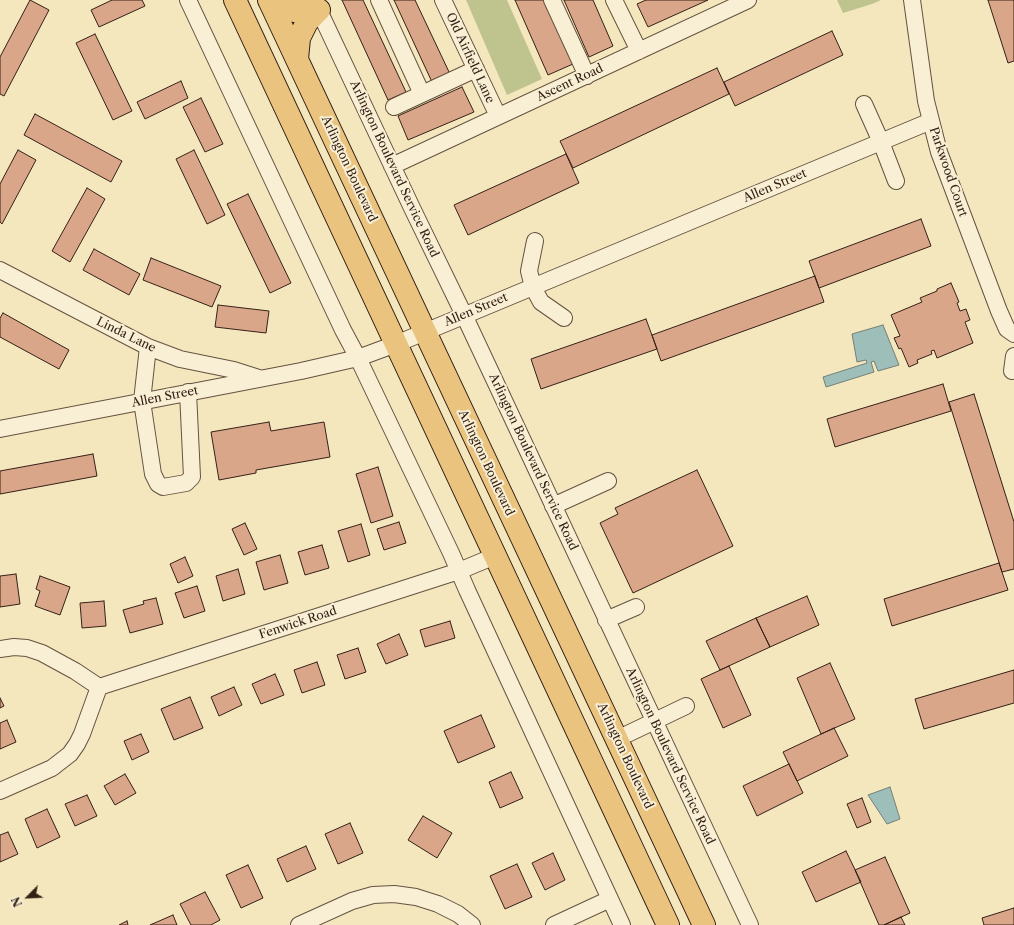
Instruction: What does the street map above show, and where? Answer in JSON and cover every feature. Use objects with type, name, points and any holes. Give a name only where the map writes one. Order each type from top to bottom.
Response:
[{"type":"highway","points":[[235,0],[668,925]]},
{"type":"highway","points":[[269,0],[283,8],[295,11],[317,5]]},
{"type":"highway","name":"Arlington Boulevard","points":[[269,0],[704,925]]},
{"type":"highway","points":[[297,59],[299,38],[317,5]]},
{"type":"street","points":[[188,0],[339,323],[358,358],[451,553],[621,925]]},
{"type":"street","points":[[379,0],[422,94]]},
{"type":"street","name":"Old Airfield Lane","points":[[443,0],[498,116]]},
{"type":"street","points":[[552,0],[587,76]]},
{"type":"street","points":[[616,0],[639,51]]},
{"type":"street","name":"Ascent Road","points":[[392,166],[748,0]]},
{"type":"street","name":"Parkwood Court","points":[[912,0],[926,101],[939,152],[999,311],[1007,329],[1014,334]]},
{"type":"street","name":"Arlington Boulevard Service Road","points":[[317,5],[750,925]]},
{"type":"street","points":[[394,107],[476,69]]},
{"type":"street","points":[[864,104],[896,181]]},
{"type":"street","name":"Allen Street","points":[[0,429],[358,358],[396,344],[931,121]]},
{"type":"street","points":[[535,241],[529,271],[533,287],[541,302],[564,318]]},
{"type":"street","name":"Linda Lane","points":[[0,270],[148,348],[180,359],[234,370],[260,378]]},
{"type":"street","points":[[148,348],[142,401],[153,474],[158,484],[163,487],[186,483],[192,477],[188,392]]},
{"type":"street","points":[[553,506],[608,481]]},
{"type":"street","name":"Fenwick Road","points":[[99,687],[458,571],[495,556]]},
{"type":"street","points":[[606,620],[636,607]]},
{"type":"street","points":[[0,649],[14,647],[27,648],[42,652],[99,687],[82,734],[70,754],[52,768],[0,791]]},
{"type":"street","points":[[616,739],[686,706]]},
{"type":"street","points":[[299,925],[352,901],[373,895],[394,894],[416,897],[438,904],[458,914],[472,925]]},
{"type":"street","points":[[554,925],[610,899]]},
{"type":"green space","points":[[466,0],[507,0],[542,79],[507,95]]},
{"type":"green space","points":[[837,0],[881,0],[843,13]]},
{"type":"water","points":[[883,325],[899,365],[878,371],[874,361],[871,362],[874,372],[826,387],[823,377],[867,363],[866,360],[857,362],[852,334]]},
{"type":"water","points":[[890,787],[900,819],[887,824],[868,795]]},
{"type":"building","points":[[30,0],[49,10],[4,96],[0,94],[0,57]]},
{"type":"building","points":[[112,0],[142,0],[145,6],[99,27],[91,10]]},
{"type":"building","points":[[342,0],[363,0],[406,92],[388,100]]},
{"type":"building","points":[[394,0],[415,0],[450,74],[432,82]]},
{"type":"building","points":[[515,0],[544,0],[573,64],[548,75]]},
{"type":"building","points":[[564,0],[593,0],[613,46],[589,57]]},
{"type":"building","points":[[646,0],[708,0],[648,27],[637,4]]},
{"type":"building","points":[[988,0],[1014,0],[1014,61],[1008,63]]},
{"type":"building","points":[[832,31],[843,55],[735,106],[724,82]]},
{"type":"building","points":[[95,34],[132,111],[113,120],[76,43]]},
{"type":"building","points":[[717,68],[729,94],[573,168],[560,141]]},
{"type":"building","points":[[181,81],[188,98],[145,119],[137,102]]},
{"type":"building","points":[[462,87],[474,112],[408,140],[398,116]]},
{"type":"building","points":[[201,98],[223,144],[205,152],[183,107]]},
{"type":"building","points":[[35,114],[122,161],[111,182],[24,135]]},
{"type":"building","points":[[18,150],[36,160],[2,224],[0,222],[0,184]]},
{"type":"building","points":[[194,150],[225,215],[207,224],[176,159]]},
{"type":"building","points":[[566,154],[579,183],[468,235],[454,205]]},
{"type":"building","points":[[87,188],[105,199],[70,262],[52,251]]},
{"type":"building","points":[[248,194],[291,283],[270,293],[227,204]]},
{"type":"building","points":[[921,219],[931,246],[819,288],[809,261]]},
{"type":"building","points":[[94,249],[140,274],[129,295],[83,270]]},
{"type":"building","points":[[151,258],[221,286],[212,307],[143,280]]},
{"type":"building","points":[[815,276],[824,302],[661,361],[652,335]]},
{"type":"building","points":[[951,283],[959,302],[957,303],[960,311],[966,309],[970,320],[965,322],[973,343],[937,358],[934,350],[931,351],[932,354],[917,360],[918,363],[909,367],[901,348],[899,349],[894,338],[900,336],[891,315],[922,302],[920,298]]},
{"type":"building","points":[[218,305],[269,311],[266,333],[215,327]]},
{"type":"building","points":[[3,313],[69,350],[59,369],[0,337],[0,318]]},
{"type":"building","points":[[646,319],[657,349],[541,389],[531,359]]},
{"type":"building","points":[[943,384],[951,411],[835,447],[827,419]]},
{"type":"building","points":[[974,394],[1014,522],[1014,569],[1002,572],[949,402]]},
{"type":"building","points":[[269,422],[271,431],[324,422],[330,457],[256,470],[256,473],[219,480],[211,432]]},
{"type":"building","points":[[93,454],[97,476],[0,494],[0,471]]},
{"type":"building","points":[[378,467],[393,516],[371,523],[356,474]]},
{"type":"building","points":[[697,470],[733,546],[633,593],[600,523],[618,514],[615,508]]},
{"type":"building","points":[[399,522],[406,543],[384,550],[377,529]]},
{"type":"building","points":[[245,523],[257,549],[244,555],[232,529]]},
{"type":"building","points":[[361,524],[370,555],[348,562],[338,531]]},
{"type":"building","points":[[322,545],[329,568],[305,575],[298,552]]},
{"type":"building","points":[[280,555],[288,583],[264,590],[256,562]]},
{"type":"building","points":[[185,557],[193,576],[178,583],[170,564]]},
{"type":"building","points":[[999,563],[1008,590],[892,626],[884,599]]},
{"type":"building","points":[[238,569],[245,594],[223,601],[216,576]]},
{"type":"building","points":[[16,574],[20,604],[0,607],[0,576]]},
{"type":"building","points":[[40,576],[70,587],[60,615],[35,606],[40,591],[36,589]]},
{"type":"building","points":[[197,586],[205,611],[184,618],[175,593]]},
{"type":"building","points":[[807,596],[819,625],[770,647],[756,618]]},
{"type":"building","points":[[156,598],[163,624],[130,633],[123,610],[144,604],[143,601]]},
{"type":"building","points":[[104,601],[106,626],[82,628],[80,603]]},
{"type":"building","points":[[756,618],[770,647],[720,670],[706,641]]},
{"type":"building","points":[[450,621],[455,638],[425,647],[420,630]]},
{"type":"building","points":[[399,634],[408,655],[386,664],[377,644]]},
{"type":"building","points":[[358,648],[366,672],[345,679],[337,655]]},
{"type":"building","points":[[317,662],[325,685],[302,693],[294,670]]},
{"type":"building","points":[[830,663],[855,719],[821,734],[797,678]]},
{"type":"building","points":[[729,666],[751,715],[723,728],[701,679]]},
{"type":"building","points":[[1014,670],[1014,703],[924,729],[915,699]]},
{"type":"building","points":[[275,674],[284,695],[261,704],[252,684]]},
{"type":"building","points":[[234,687],[242,705],[219,716],[211,697]]},
{"type":"building","points":[[190,697],[203,728],[174,740],[161,709]]},
{"type":"building","points":[[0,698],[4,706],[0,708]]},
{"type":"building","points":[[481,715],[495,747],[458,763],[444,731]]},
{"type":"building","points":[[7,720],[16,742],[0,749],[0,723]]},
{"type":"building","points":[[834,728],[848,756],[797,781],[783,752]]},
{"type":"building","points":[[141,734],[149,752],[132,760],[124,741]]},
{"type":"building","points":[[789,764],[803,793],[757,816],[743,786]]},
{"type":"building","points":[[511,772],[523,798],[500,808],[489,782]]},
{"type":"building","points":[[125,774],[136,793],[115,805],[104,786]]},
{"type":"building","points":[[87,795],[97,816],[75,826],[65,804]]},
{"type":"building","points":[[862,798],[871,822],[857,828],[847,804]]},
{"type":"building","points":[[47,809],[60,837],[37,848],[25,819]]},
{"type":"building","points":[[423,816],[452,833],[437,858],[408,840]]},
{"type":"building","points":[[350,823],[363,853],[338,864],[325,834]]},
{"type":"building","points":[[8,832],[18,854],[0,862],[0,835]]},
{"type":"building","points":[[306,846],[316,869],[287,882],[277,859]]},
{"type":"building","points":[[846,851],[861,882],[816,902],[802,872]]},
{"type":"building","points":[[553,853],[565,880],[545,890],[532,863]]},
{"type":"building","points":[[885,857],[910,913],[884,925],[879,925],[855,870]]},
{"type":"building","points":[[517,864],[532,897],[505,909],[490,876]]},
{"type":"building","points":[[248,865],[263,898],[241,908],[226,875]]},
{"type":"building","points":[[205,892],[220,920],[211,925],[191,925],[180,904]]},
{"type":"building","points":[[1014,908],[1014,925],[984,925],[982,918]]},
{"type":"building","points":[[173,915],[177,925],[150,925]]},
{"type":"building","points":[[901,917],[905,925],[884,925]]},
{"type":"building","points":[[127,921],[128,925],[119,925]]}]
